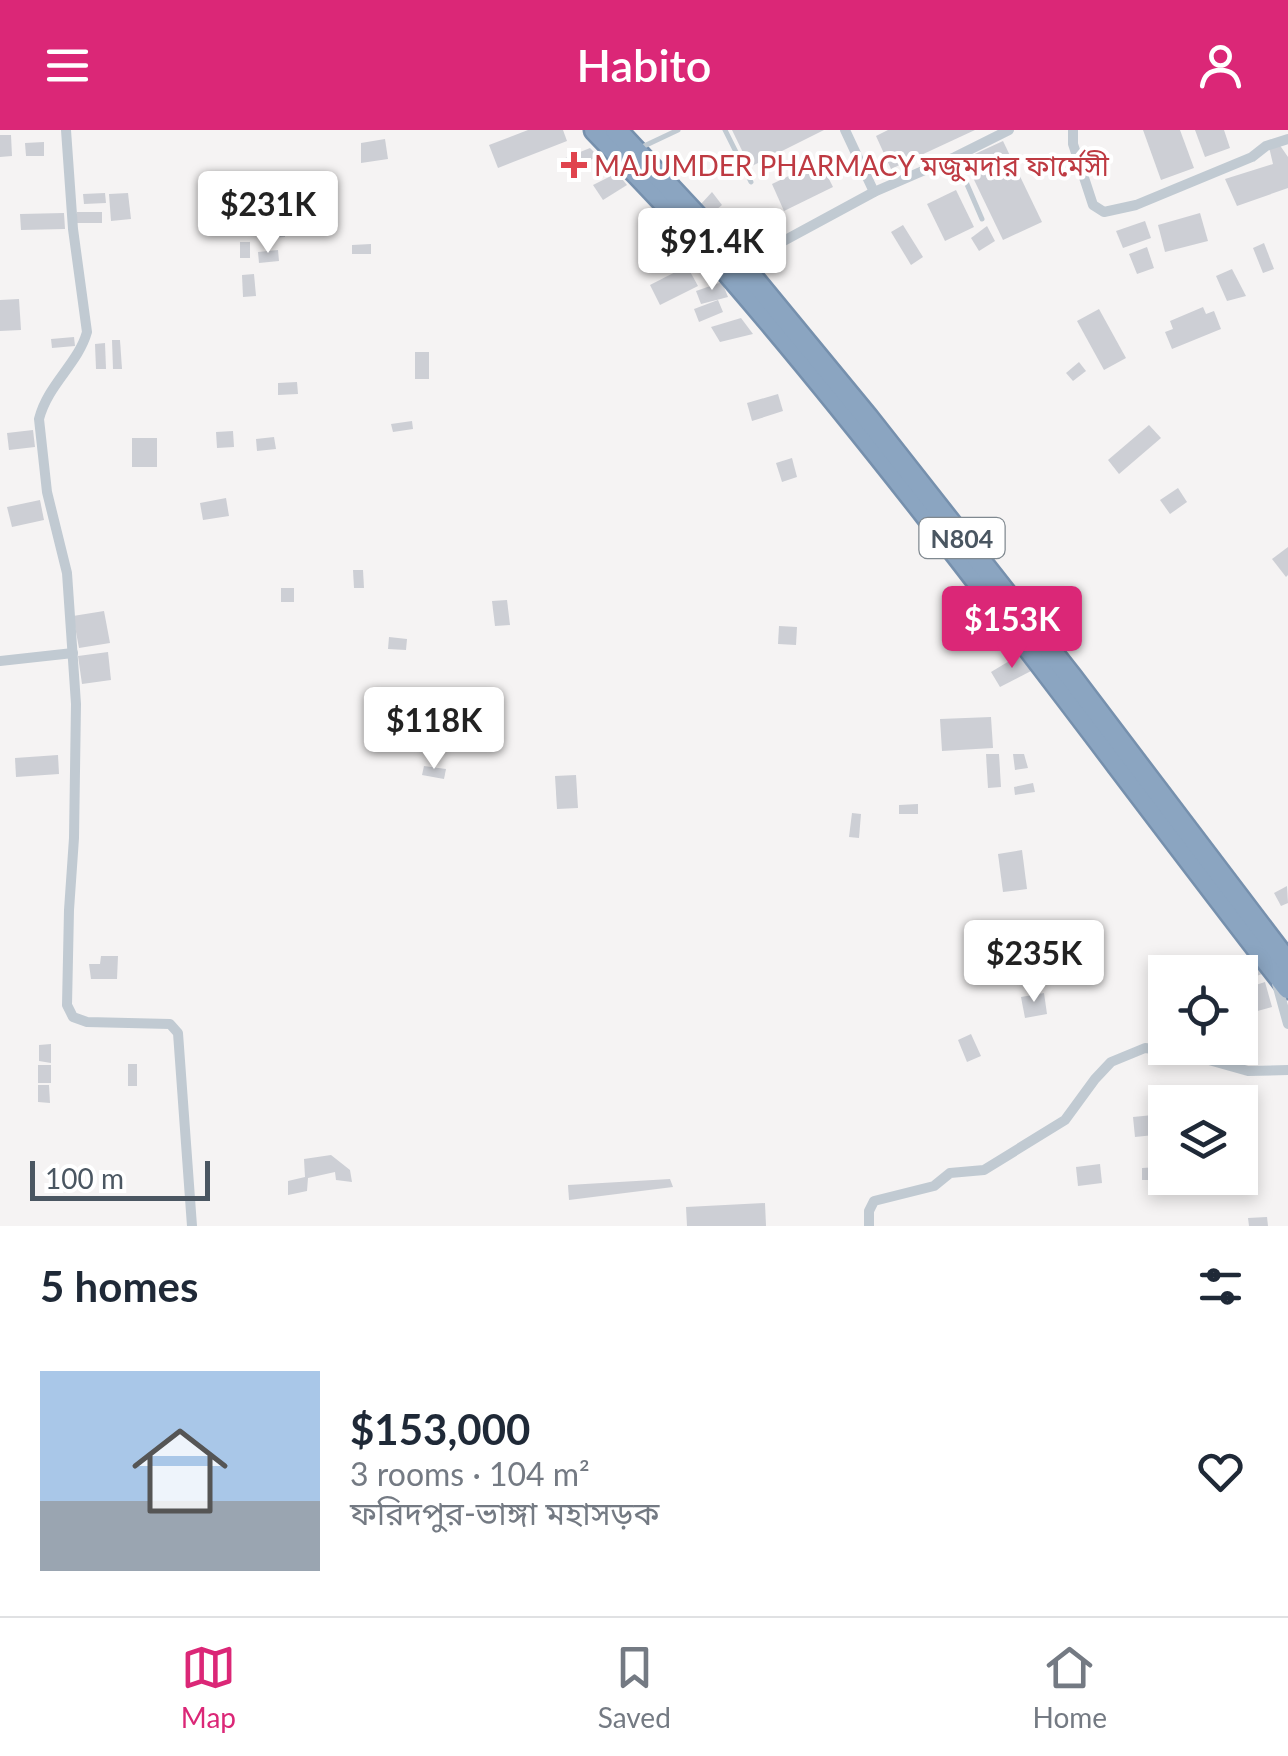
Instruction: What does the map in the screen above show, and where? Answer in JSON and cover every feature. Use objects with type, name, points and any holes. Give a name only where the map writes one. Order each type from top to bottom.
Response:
[{"type":"highway","name":"N804","points":[[594,130],[629,155],[867,417],[1060,663],[1282,964],[1288,988]]},
{"type":"highway","name":"N804","points":[[616,130],[629,155]]},
{"type":"street","points":[[66,130],[88,332],[83,347],[58,378],[40,419],[46,492],[67,574],[76,704],[67,1004],[73,1017],[87,1022],[170,1024],[178,1032],[192,1226]]},
{"type":"street","points":[[845,130],[874,192]]},
{"type":"street","points":[[734,268],[874,192],[1009,130]]},
{"type":"street","points":[[1073,130],[1073,144],[1093,205],[1104,212],[1136,204],[1252,158],[1266,146],[1288,139]]},
{"type":"street","points":[[0,661],[73,653]]},
{"type":"street","points":[[1282,964],[1288,1024]]},
{"type":"street","points":[[868,1226],[874,1202],[934,1186],[950,1173],[984,1170],[1065,1120],[1111,1062],[1145,1048],[1248,1071],[1288,1070]]},
{"type":"lane","points":[[629,155],[678,130]]},
{"type":"lane","points":[[724,130],[751,182]]},
{"type":"lane","points":[[955,157],[982,219]]},
{"type":"building","points":[[528,130],[563,130],[567,141],[498,168],[489,145]]},
{"type":"building","points":[[732,130],[824,130],[750,167]]},
{"type":"building","points":[[888,130],[975,130],[891,169],[876,136]]},
{"type":"building","points":[[1143,130],[1180,130],[1194,168],[1161,180]]},
{"type":"building","points":[[1195,130],[1224,130],[1230,148],[1205,157]]},
{"type":"building","points":[[0,135],[11,135],[12,156],[0,157]]},
{"type":"building","points":[[385,139],[388,159],[361,163],[361,143]]},
{"type":"building","points":[[1003,141],[1042,222],[1003,240],[964,159]]},
{"type":"building","points":[[44,142],[44,156],[26,156],[25,143]]},
{"type":"building","points":[[1279,144],[1288,157],[1288,188],[1237,206],[1225,179],[1273,164],[1269,147]]},
{"type":"building","name":"MAJUMDER PHARMACY মজুমদার ফার্মেসী","points":[[590,148],[598,156],[569,171],[563,159]]},
{"type":"building","points":[[820,161],[833,187],[784,211],[772,184]]},
{"type":"building","points":[[617,173],[627,185],[603,200],[593,185]]},
{"type":"building","points":[[956,190],[974,227],[945,241],[927,204]]},
{"type":"building","points":[[712,192],[722,205],[710,215],[701,204]]},
{"type":"building","points":[[105,193],[106,203],[84,204],[83,194]]},
{"type":"building","points":[[128,193],[131,219],[111,221],[109,194]]},
{"type":"building","points":[[77,212],[102,212],[102,223],[77,223]]},
{"type":"building","points":[[64,213],[65,229],[21,230],[20,214]]},
{"type":"building","points":[[1200,213],[1208,241],[1165,252],[1158,225]]},
{"type":"building","points":[[284,218],[285,237],[267,238],[266,219]]},
{"type":"building","points":[[1145,221],[1151,238],[1123,248],[1116,231]]},
{"type":"building","points":[[903,225],[923,257],[911,265],[891,232]]},
{"type":"building","points":[[987,226],[995,241],[979,251],[971,238]]},
{"type":"building","points":[[240,242],[250,242],[250,258],[240,258]]},
{"type":"building","points":[[1264,243],[1274,269],[1263,273],[1253,248]]},
{"type":"building","points":[[371,244],[371,254],[352,254],[352,245]]},
{"type":"building","points":[[1147,247],[1154,268],[1137,274],[1129,254]]},
{"type":"building","points":[[278,250],[279,261],[259,263],[258,252]]},
{"type":"building","points":[[687,266],[698,286],[660,305],[650,285]]},
{"type":"building","points":[[1232,269],[1246,296],[1227,301],[1216,276]]},
{"type":"building","points":[[254,274],[256,296],[243,297],[242,275]]},
{"type":"building","points":[[722,282],[728,297],[701,304],[696,291]]},
{"type":"building","points":[[19,299],[21,330],[0,331],[0,300]]},
{"type":"building","points":[[718,300],[723,312],[699,322],[694,309]]},
{"type":"building","points":[[1203,307],[1206,314],[1214,311],[1221,329],[1172,349],[1165,332],[1173,329],[1170,321]]},
{"type":"building","points":[[1099,309],[1126,358],[1104,370],[1077,321]]},
{"type":"building","points":[[741,318],[753,334],[720,342],[711,327]]},
{"type":"building","points":[[74,337],[75,346],[52,348],[51,339]]},
{"type":"building","points":[[112,340],[120,340],[122,369],[113,369]]},
{"type":"building","points":[[105,343],[106,369],[96,369],[95,344]]},
{"type":"building","points":[[415,352],[429,352],[429,379],[415,379]]},
{"type":"building","points":[[1079,362],[1086,371],[1073,381],[1066,373]]},
{"type":"building","points":[[297,382],[298,394],[278,395],[278,383]]},
{"type":"building","points":[[778,394],[783,411],[752,421],[747,403]]},
{"type":"building","points":[[412,421],[413,429],[393,432],[391,424]]},
{"type":"building","points":[[1149,425],[1161,438],[1119,474],[1108,460]]},
{"type":"building","points":[[33,430],[35,447],[9,450],[7,433]]},
{"type":"building","points":[[233,431],[234,447],[217,448],[216,432]]},
{"type":"building","points":[[274,437],[276,449],[257,451],[256,439]]},
{"type":"building","points":[[132,438],[157,438],[157,467],[132,467]]},
{"type":"building","points":[[792,458],[797,477],[782,482],[776,463]]},
{"type":"building","points":[[1178,488],[1187,502],[1170,514],[1160,500]]},
{"type":"building","points":[[226,498],[229,516],[203,520],[200,503]]},
{"type":"building","points":[[40,500],[44,520],[12,527],[7,507]]},
{"type":"building","points":[[1288,547],[1288,575],[1286,577],[1272,559]]},
{"type":"building","points":[[353,570],[363,570],[364,588],[354,588]]},
{"type":"building","points":[[281,588],[294,588],[294,602],[281,602]]},
{"type":"building","points":[[507,600],[510,625],[495,626],[492,601]]},
{"type":"building","points":[[104,611],[110,643],[79,648],[73,616]]},
{"type":"building","points":[[779,626],[797,627],[796,645],[778,644]]},
{"type":"building","points":[[389,637],[407,639],[406,650],[388,649]]},
{"type":"building","points":[[108,652],[111,680],[82,684],[78,656]]},
{"type":"building","points":[[1021,654],[1033,670],[1000,687],[991,672]]},
{"type":"building","points":[[991,717],[993,748],[942,751],[940,719]]},
{"type":"building","points":[[986,754],[999,754],[1001,787],[988,788]]},
{"type":"building","points":[[1013,754],[1024,754],[1028,768],[1015,770]]},
{"type":"building","points":[[58,755],[59,774],[16,777],[15,758]]},
{"type":"building","points":[[424,766],[446,769],[444,779],[422,775]]},
{"type":"building","points":[[576,775],[578,808],[557,809],[555,776]]},
{"type":"building","points":[[1033,783],[1035,792],[1015,795],[1014,787]]},
{"type":"building","points":[[918,804],[918,814],[899,814],[899,805]]},
{"type":"building","points":[[852,813],[861,814],[859,838],[849,837]]},
{"type":"building","points":[[1022,850],[1027,889],[1003,892],[998,854]]},
{"type":"building","points":[[1287,886],[1288,903],[1281,906],[1274,893]]},
{"type":"building","points":[[101,956],[118,956],[117,979],[91,979],[89,964],[100,964]]},
{"type":"building","points":[[1265,982],[1272,1007],[1258,1011],[1258,984]]},
{"type":"building","points":[[1044,993],[1047,1014],[1025,1018],[1021,997]]},
{"type":"building","points":[[971,1034],[981,1056],[967,1062],[958,1040]]},
{"type":"building","points":[[51,1044],[51,1063],[39,1061],[39,1045]]},
{"type":"building","points":[[128,1064],[137,1064],[137,1086],[128,1086]]},
{"type":"building","points":[[38,1065],[51,1065],[51,1083],[38,1083]]},
{"type":"building","points":[[38,1085],[49,1085],[50,1103],[38,1102]]},
{"type":"building","points":[[1148,1116],[1148,1136],[1135,1137],[1133,1117]]},
{"type":"building","points":[[331,1155],[350,1170],[352,1182],[336,1180],[335,1172],[308,1178],[307,1191],[288,1195],[288,1181],[305,1177],[304,1159]]},
{"type":"building","points":[[1100,1164],[1102,1183],[1078,1186],[1076,1167]]},
{"type":"building","points":[[1142,1168],[1148,1168],[1148,1180],[1142,1180]]},
{"type":"building","points":[[670,1179],[673,1187],[569,1200],[568,1185]]},
{"type":"building","points":[[765,1203],[766,1226],[687,1226],[686,1207]]},
{"type":"building","points":[[1267,1217],[1268,1226],[1249,1226],[1248,1218]]},
{"type":"place","name":"MAJUMDER PHARMACY মজুমদার ফার্মেসী","points":[[574,165]]}]
